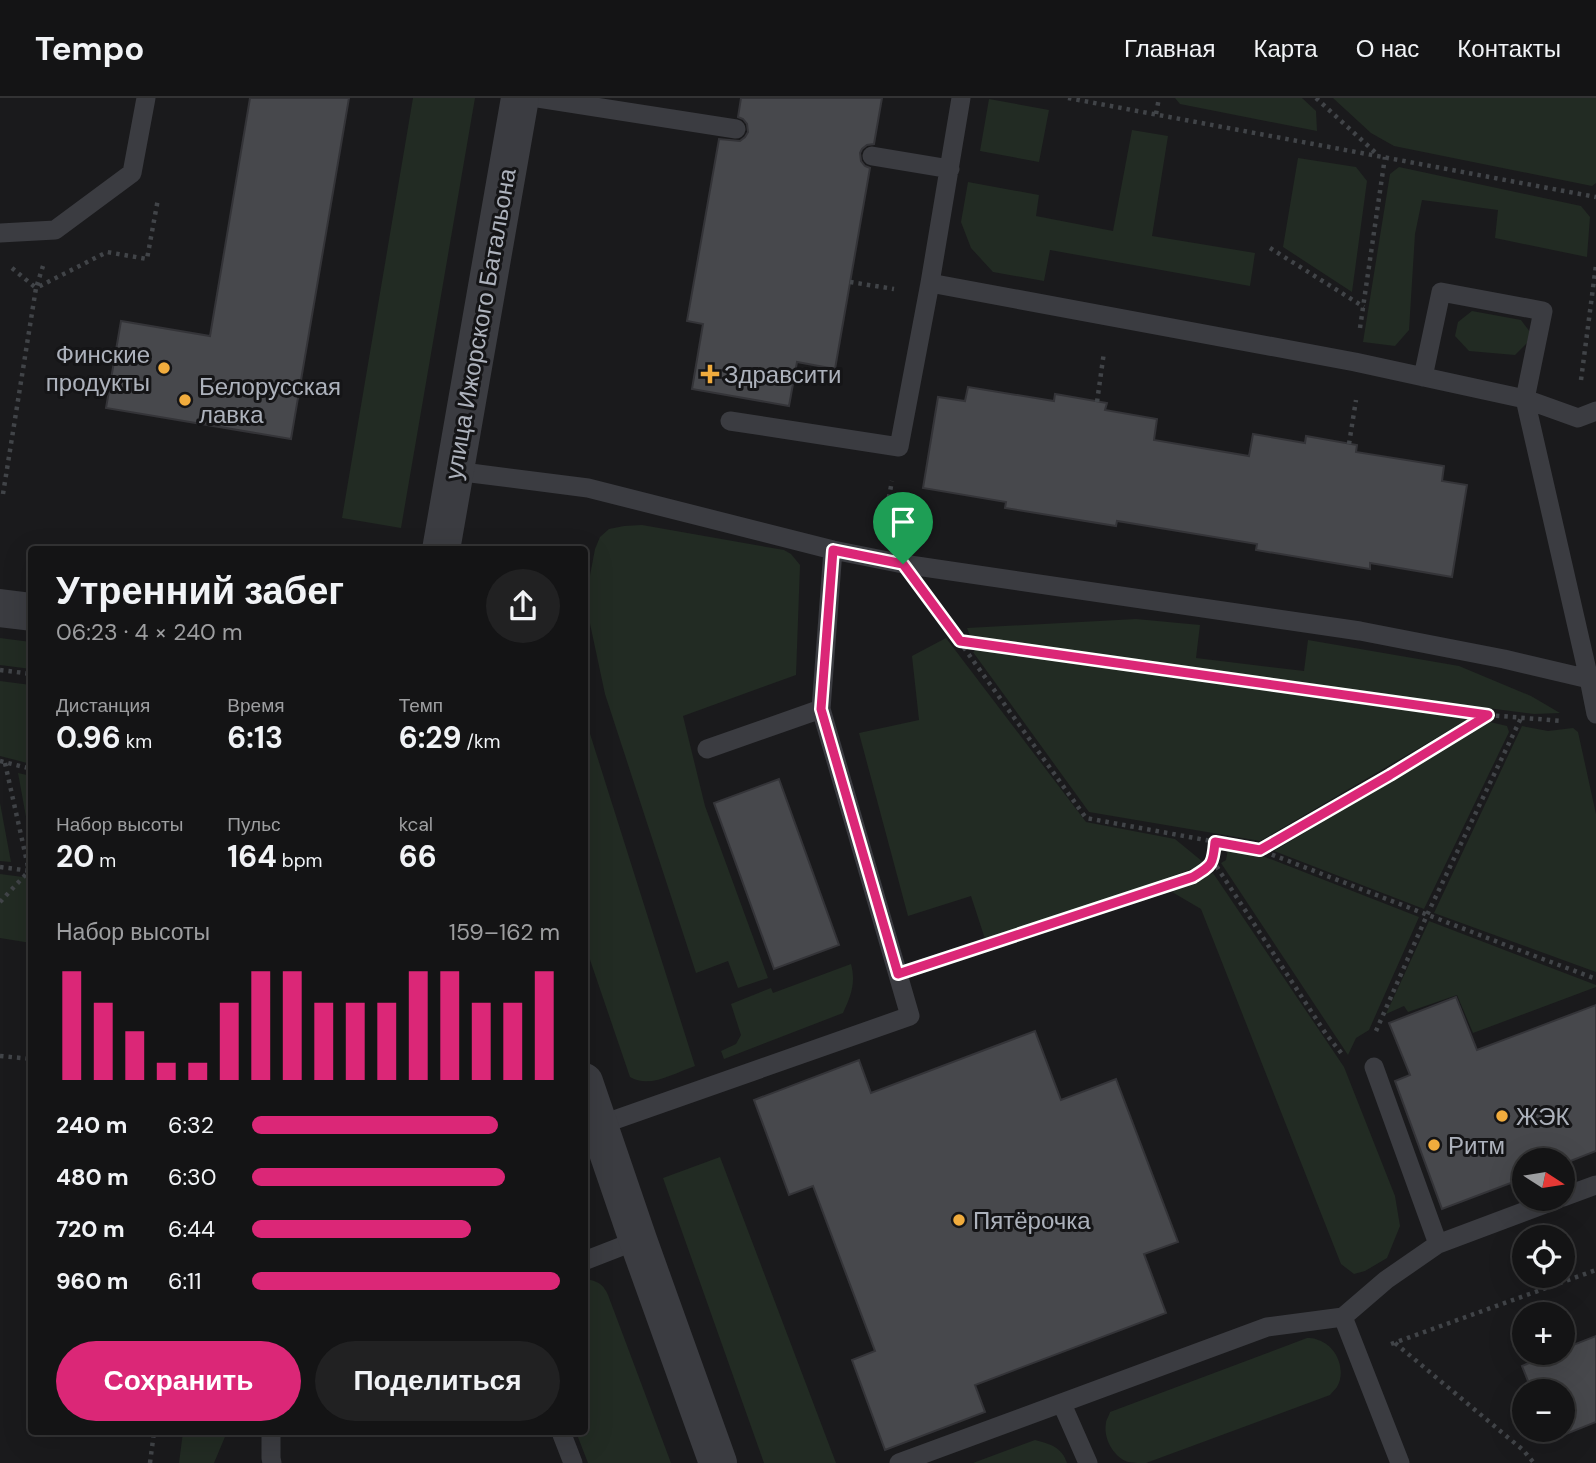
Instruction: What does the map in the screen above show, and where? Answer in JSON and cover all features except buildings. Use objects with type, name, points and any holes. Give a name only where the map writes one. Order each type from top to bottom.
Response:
[{"type":"street","name":"улица Ижорского Батальона","points":[[442,546],[520,98]]},
{"type":"street","points":[[0,608],[28,612]]},
{"type":"street","points":[[588,1093],[719,1463]]},
{"type":"lane","points":[[0,233],[55,230],[132,173],[146,98]]},
{"type":"lane","points":[[538,98],[736,129]]},
{"type":"lane","points":[[730,421],[899,447],[961,98]]},
{"type":"lane","points":[[872,156],[950,169]]},
{"type":"lane","points":[[930,283],[1355,362],[1525,399],[1578,418],[1596,411]]},
{"type":"lane","points":[[1423,377],[1441,292],[1543,311],[1525,399],[1592,678],[1596,714]]},
{"type":"lane","points":[[455,471],[588,488],[833,550],[903,564],[1360,631],[1592,678]]},
{"type":"lane","points":[[600,1125],[910,1016],[821,709],[833,550]]},
{"type":"lane","points":[[707,749],[821,709]]},
{"type":"lane","points":[[1374,1067],[1438,1244]]},
{"type":"lane","points":[[1575,1193],[1596,1185]]},
{"type":"lane","points":[[899,1463],[1267,1327],[1343,1317],[1386,1280],[1438,1244],[1526,1211]]},
{"type":"lane","points":[[588,1259],[638,1240]]},
{"type":"lane","points":[[1343,1317],[1400,1463]]},
{"type":"lane","points":[[1062,1404],[1088,1463]]},
{"type":"lane","points":[[271,1435],[272,1463]]},
{"type":"lane","points":[[562,1435],[573,1463]]},
{"type":"path","points":[[1068,98],[1596,197]]},
{"type":"path","points":[[1156,114],[1158,98]]},
{"type":"path","points":[[1316,98],[1379,156]]},
{"type":"path","points":[[1349,444],[1357,394],[1355,362],[1385,158]]},
{"type":"path","points":[[36,288],[107,252],[148,259],[159,192]]},
{"type":"path","points":[[1270,248],[1364,307]]},
{"type":"path","points":[[1581,385],[1596,265]]},
{"type":"path","points":[[9,266],[36,288]]},
{"type":"path","points":[[850,282],[898,289],[896,304],[925,309]]},
{"type":"path","points":[[3,495],[36,288]]},
{"type":"path","points":[[1588,320],[1596,314]]},
{"type":"path","points":[[1097,401],[1104,344]]},
{"type":"path","points":[[899,447],[882,532],[1086,818],[1260,850],[1596,979]]},
{"type":"path","points":[[960,641],[1488,715],[1562,721],[1592,678]]},
{"type":"path","points":[[0,670],[28,674]]},
{"type":"path","points":[[1260,850],[1488,715]]},
{"type":"path","points":[[1213,861],[1345,1059],[1374,1067],[1376,1030],[1427,915],[1521,718]]},
{"type":"path","points":[[28,768],[3,762],[28,858]]},
{"type":"path","points":[[898,974],[1193,877],[1213,861],[1215,842]]},
{"type":"path","points":[[0,867],[28,869]]},
{"type":"path","points":[[0,902],[28,872]]},
{"type":"path","points":[[0,1056],[28,1059]]},
{"type":"path","points":[[1358,1356],[1596,1270]]},
{"type":"path","points":[[1394,1343],[1523,1450],[1534,1463]]},
{"type":"path","points":[[150,1463],[154,1435]]},
{"type":"shaded area","points":[[413,98],[475,98],[401,528],[342,518]]},
{"type":"shaded area","points":[[1175,98],[1302,98],[1316,111],[1317,131],[1180,104]]},
{"type":"shaded area","points":[[1333,98],[1596,98],[1596,183],[1592,186],[1394,146],[1371,133]]},
{"type":"shaded area","points":[[989,99],[1049,110],[1039,162],[980,151]]},
{"type":"shaded area","points":[[1132,130],[1168,136],[1152,236],[1255,253],[1250,286],[1050,250],[1044,281],[993,272],[971,248],[961,222],[968,182],[1039,195],[1036,216],[1113,231]]},
{"type":"shaded area","points":[[1298,158],[1356,167],[1367,181],[1352,292],[1283,247]]},
{"type":"shaded area","points":[[1399,167],[1581,206],[1590,217],[1587,257],[1495,238],[1498,210],[1422,200],[1415,234],[1409,330],[1395,346],[1363,342],[1390,174]]},
{"type":"shaded area","points":[[1472,311],[1521,320],[1530,332],[1527,343],[1515,355],[1469,351],[1455,336],[1458,322]]},
{"type":"shaded area","points":[[642,525],[784,550],[800,565],[796,675],[683,716],[705,806],[768,978],[738,988],[728,961],[696,973],[605,694],[589,619],[588,586],[600,537],[609,529]]},
{"type":"shaded area","points":[[1136,619],[1200,625],[1196,658],[1304,671],[1308,640],[1459,666],[1531,696],[1560,713],[1534,714],[1302,684],[970,636],[967,628]]},
{"type":"shaded area","points":[[0,638],[28,642],[28,669],[0,665]]},
{"type":"shaded area","points":[[946,638],[1086,822],[1175,839],[1203,862],[1195,868],[986,942],[971,896],[908,916],[859,733],[919,720],[912,656]]},
{"type":"shaded area","points":[[977,649],[1470,718],[1260,841],[1089,812],[973,652]]},
{"type":"shaded area","points":[[0,681],[28,685],[28,763],[0,756]]},
{"type":"shaded area","points":[[1490,722],[1507,726],[1509,732],[1424,909],[1274,851]]},
{"type":"shaded area","points":[[1522,726],[1548,731],[1573,728],[1578,732],[1596,814],[1596,972],[1434,913]]},
{"type":"shaded area","points":[[588,727],[695,1066],[654,1081],[630,1077],[588,954]]},
{"type":"shaded area","points":[[18,773],[28,775],[28,828]]},
{"type":"shaded area","points":[[0,803],[11,862],[0,861]]},
{"type":"shaded area","points":[[1228,849],[1255,853],[1419,917],[1369,1030],[1356,1038],[1348,1055],[1221,863],[1226,860]]},
{"type":"shaded area","points":[[1213,873],[1344,1067],[1395,1196],[1400,1226],[1387,1258],[1365,1271],[1354,1274],[1341,1264],[1201,909],[1172,892]]},
{"type":"shaded area","points":[[0,874],[28,878],[28,943],[0,938]]},
{"type":"shaded area","points":[[1429,921],[1596,987],[1473,1033],[1457,995],[1408,1012],[1404,1006],[1386,1014]]},
{"type":"shaded area","points":[[851,964],[852,989],[843,1013],[724,1059],[721,1051],[736,1044],[741,1035],[731,1004],[771,988],[773,993]]},
{"type":"shaded area","points":[[720,1157],[836,1463],[764,1463],[663,1178]]},
{"type":"shaded area","points":[[588,1281],[601,1285],[608,1295],[671,1463],[588,1463],[577,1435],[588,1435]]},
{"type":"shaded area","points":[[1307,1338],[1330,1347],[1338,1359],[1340,1380],[1330,1395],[1146,1463],[1123,1460],[1111,1447],[1106,1435],[1106,1422],[1110,1412]]},
{"type":"shaded area","points":[[183,1435],[226,1435],[214,1463],[179,1463]]},
{"type":"shaded area","points":[[1035,1440],[1059,1450],[1067,1463],[973,1463]]},
{"type":"place","name":"Финские продукты","points":[[164,368]]},
{"type":"place","name":"Здравсити","points":[[710,374]]},
{"type":"place","name":"Белорусская лавка","points":[[185,400]]},
{"type":"place","name":"ЖЭК","points":[[1502,1116]]},
{"type":"place","name":"Ритм","points":[[1434,1145]]},
{"type":"place","name":"Пятёрочка","points":[[959,1220]]},
{"type":"route","points":[[833,550],[903,564],[960,641],[1488,715],[1260,850],[1215,842],[1213,861],[1193,877],[898,974],[821,709],[833,550]]}]
